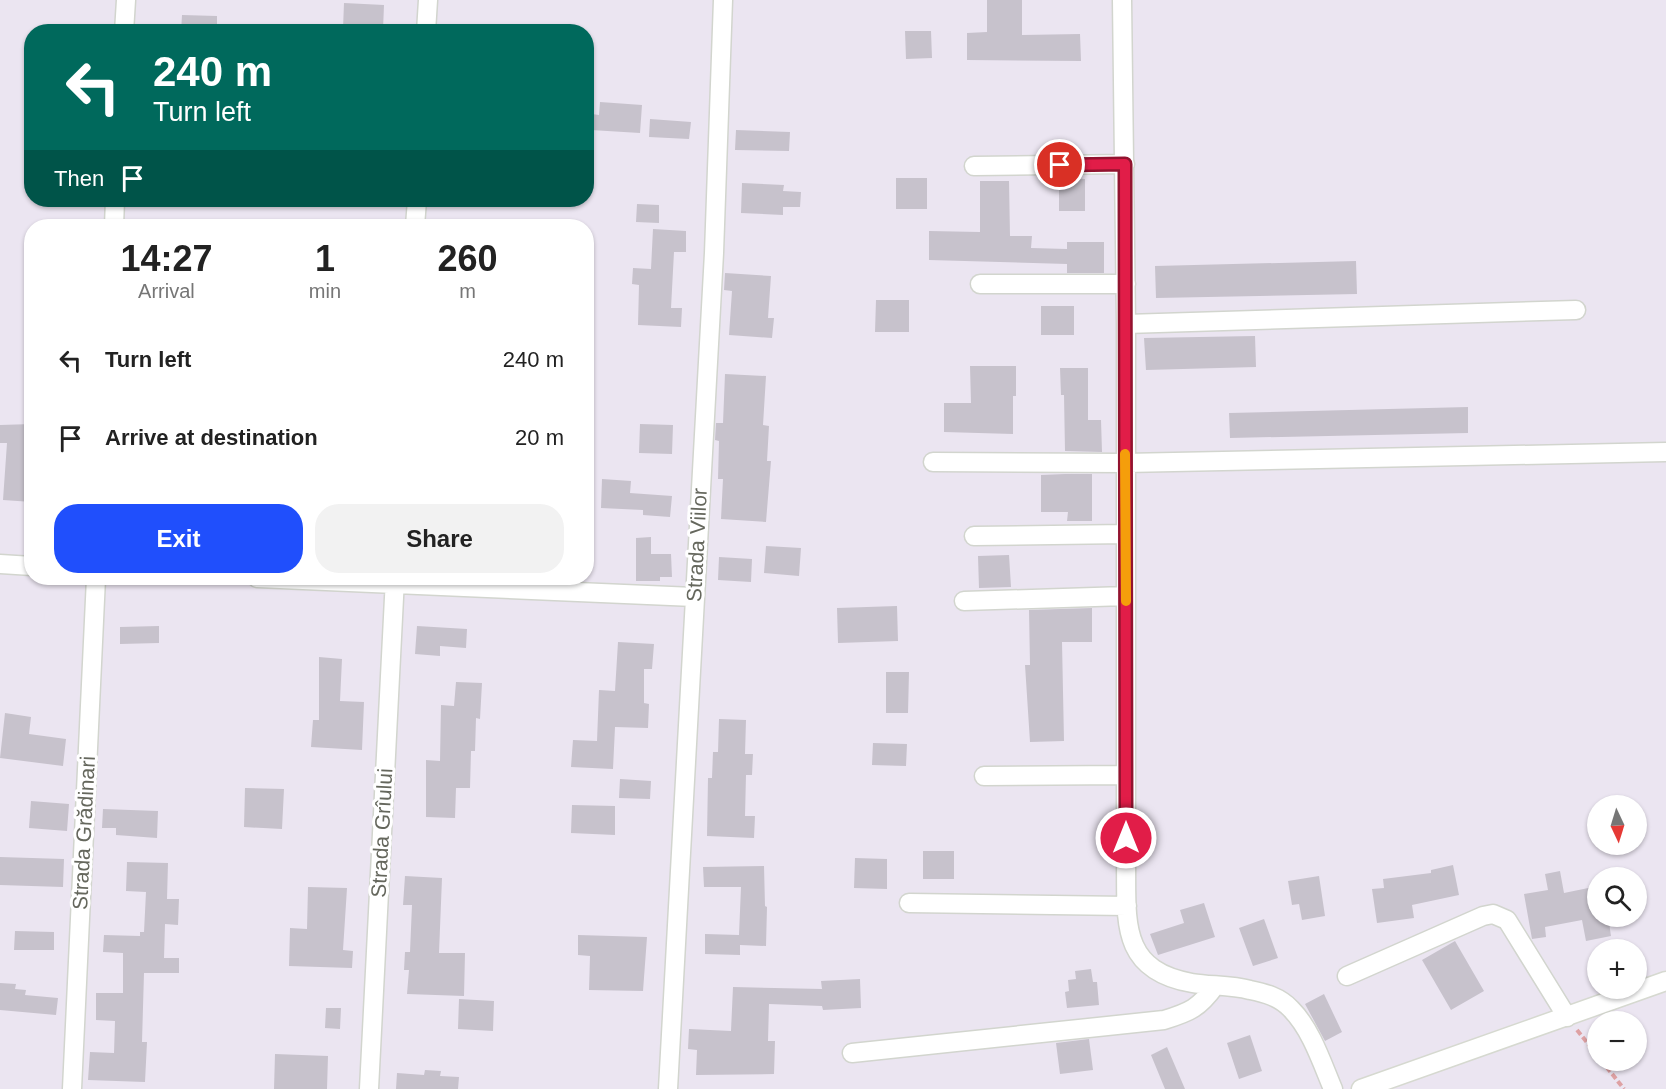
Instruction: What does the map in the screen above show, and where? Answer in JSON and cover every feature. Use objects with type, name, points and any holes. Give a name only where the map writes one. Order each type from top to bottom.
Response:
[{"type":"street","points":[[124,24],[126,0]]},
{"type":"street","points":[[426,24],[428,0]]},
{"type":"street","name":"Strada Viilor","points":[[668,1089],[714,253],[723,0]]},
{"type":"street","points":[[1122,0],[1126,284],[1127,906],[1132,941],[1148,966],[1161,975],[1176,980],[1242,988],[1271,995],[1290,1007],[1303,1024],[1334,1089]]},
{"type":"street","points":[[974,166],[1125,164]]},
{"type":"street","points":[[980,284],[1126,284]]},
{"type":"street","points":[[1126,324],[1576,310]]},
{"type":"street","points":[[933,462],[1125,463],[1666,452]]},
{"type":"street","points":[[974,536],[1126,534]]},
{"type":"street","points":[[0,564],[24,566]]},
{"type":"street","name":"Strada Grădinari","points":[[72,1089],[96,585]]},
{"type":"street","name":"Strada Grîului","points":[[369,1089],[395,585]]},
{"type":"street","points":[[470,585],[694,597]]},
{"type":"street","points":[[964,601],[1126,596]]},
{"type":"street","points":[[984,776],[1126,775]]},
{"type":"street","points":[[909,903],[1127,906]]},
{"type":"street","points":[[1347,976],[1483,916],[1501,916],[1507,920],[1567,1017]]},
{"type":"street","points":[[1361,1089],[1666,981]]},
{"type":"street","points":[[852,1053],[1164,1020],[1187,1013],[1202,1004],[1215,986]]},
{"type":"path","points":[[1567,1017],[1587,1042]]},
{"type":"path","points":[[1610,1071],[1624,1089]]},
{"type":"building","points":[[987,0],[1022,0],[1022,35],[1080,34],[1081,61],[967,60],[967,33],[987,32]]},
{"type":"building","points":[[344,3],[384,5],[383,24],[343,24]]},
{"type":"building","points":[[182,15],[217,16],[217,24],[181,24]]},
{"type":"building","points":[[905,31],[931,31],[932,58],[906,59]]},
{"type":"building","points":[[600,102],[642,105],[640,133],[594,130],[594,114],[599,115]]},
{"type":"building","points":[[650,119],[691,122],[689,139],[649,137]]},
{"type":"building","points":[[736,130],[790,132],[789,151],[735,150]]},
{"type":"building","points":[[896,178],[927,178],[927,209],[896,209]]},
{"type":"building","points":[[1059,178],[1085,179],[1085,211],[1059,211]]},
{"type":"building","points":[[980,181],[1009,181],[1010,236],[1032,236],[1031,248],[1067,249],[1067,242],[1104,242],[1104,273],[1067,273],[1067,264],[929,260],[929,231],[980,232]]},
{"type":"building","points":[[742,183],[784,185],[783,191],[801,192],[800,207],[783,207],[783,215],[741,213]]},
{"type":"building","points":[[637,204],[659,205],[659,223],[636,222]]},
{"type":"building","points":[[653,229],[686,231],[686,252],[674,252],[671,308],[682,308],[681,327],[638,325],[639,285],[632,284],[633,268],[651,269]]},
{"type":"building","points":[[1356,261],[1357,294],[1156,298],[1155,266]]},
{"type":"building","points":[[725,273],[771,276],[768,318],[774,318],[772,338],[729,335],[732,291],[724,290]]},
{"type":"building","points":[[876,300],[909,300],[909,332],[875,332]]},
{"type":"building","points":[[1041,306],[1074,306],[1074,335],[1041,335]]},
{"type":"building","points":[[1255,336],[1256,367],[1146,370],[1144,338]]},
{"type":"building","points":[[970,366],[1016,366],[1013,434],[944,432],[944,403],[971,403]]},
{"type":"building","points":[[1060,368],[1088,368],[1088,420],[1101,420],[1102,452],[1065,451],[1064,395],[1061,395]]},
{"type":"building","points":[[725,374],[766,376],[763,425],[769,426],[767,461],[771,461],[766,522],[721,519],[723,479],[718,479],[719,441],[715,440],[716,423],[723,423]]},
{"type":"building","points":[[1468,407],[1468,433],[1230,438],[1229,413]]},
{"type":"building","points":[[24,424],[24,501],[3,500],[7,443],[0,443],[0,425]]},
{"type":"building","points":[[640,424],[673,425],[672,454],[639,453]]},
{"type":"building","points":[[1092,474],[1092,521],[1067,521],[1068,512],[1041,512],[1041,475]]},
{"type":"building","points":[[602,479],[631,481],[630,493],[672,496],[670,517],[643,515],[643,510],[601,508]]},
{"type":"building","points":[[651,537],[651,554],[671,554],[672,577],[660,577],[660,581],[636,581],[636,538]]},
{"type":"building","points":[[766,546],[801,548],[799,576],[764,573]]},
{"type":"building","points":[[1009,555],[1011,587],[979,588],[978,556]]},
{"type":"building","points":[[719,557],[752,559],[751,582],[718,580]]},
{"type":"building","points":[[897,606],[898,641],[838,643],[837,608]]},
{"type":"building","points":[[1092,608],[1092,642],[1062,642],[1064,741],[1030,742],[1025,665],[1030,665],[1029,610]]},
{"type":"building","points":[[159,626],[159,643],[120,644],[120,627]]},
{"type":"building","points":[[417,626],[467,629],[466,648],[440,646],[440,656],[415,654]]},
{"type":"building","points":[[618,642],[654,644],[652,669],[644,669],[644,703],[649,704],[648,728],[615,727],[613,769],[571,767],[573,740],[597,741],[599,690],[615,691]]},
{"type":"building","points":[[319,657],[342,659],[340,701],[364,702],[362,750],[311,747],[313,720],[319,720]]},
{"type":"building","points":[[886,672],[909,672],[908,713],[886,713]]},
{"type":"building","points":[[456,682],[482,683],[480,719],[476,718],[475,751],[471,751],[470,788],[456,788],[455,818],[426,817],[426,760],[440,761],[441,705],[454,706]]},
{"type":"building","points":[[5,713],[31,717],[29,734],[66,739],[63,766],[0,758]]},
{"type":"building","points":[[719,719],[746,720],[745,754],[753,754],[752,775],[746,775],[745,816],[755,816],[754,838],[707,836],[708,778],[712,778],[713,752],[718,752]]},
{"type":"building","points":[[873,743],[907,744],[906,766],[872,765]]},
{"type":"building","points":[[620,779],[651,781],[650,799],[619,798]]},
{"type":"building","points":[[245,788],[284,789],[282,829],[244,827]]},
{"type":"building","points":[[31,801],[69,804],[67,831],[29,828]]},
{"type":"building","points":[[572,805],[615,806],[615,835],[571,833]]},
{"type":"building","points":[[103,809],[158,811],[157,838],[116,835],[116,828],[102,828]]},
{"type":"building","points":[[923,851],[954,851],[954,879],[923,879]]},
{"type":"building","points":[[0,857],[64,859],[63,887],[0,885]]},
{"type":"building","points":[[855,858],[887,859],[887,889],[854,888]]},
{"type":"building","points":[[127,862],[168,863],[167,899],[179,899],[178,925],[165,924],[164,958],[179,958],[179,973],[144,973],[142,1042],[147,1042],[145,1082],[88,1080],[90,1052],[114,1053],[115,1021],[96,1020],[96,993],[123,993],[123,953],[103,952],[104,935],[140,936],[140,932],[144,932],[146,892],[126,891]]},
{"type":"building","points":[[1453,865],[1459,895],[1412,905],[1414,918],[1377,923],[1372,889],[1384,888],[1383,879],[1431,873],[1431,870]]},
{"type":"building","points":[[764,866],[765,906],[767,907],[766,946],[740,945],[740,955],[705,954],[705,934],[739,935],[741,887],[704,887],[703,867]]},
{"type":"building","points":[[1560,871],[1564,893],[1587,888],[1587,927],[1610,927],[1611,936],[1586,941],[1582,920],[1545,927],[1546,937],[1532,939],[1524,894],[1548,890],[1545,874]]},
{"type":"building","points":[[405,876],[442,878],[439,953],[465,953],[464,996],[407,994],[409,970],[404,970],[405,952],[410,952],[412,905],[403,905]]},
{"type":"building","points":[[1319,876],[1325,916],[1302,920],[1299,904],[1292,905],[1288,881]]},
{"type":"building","points":[[308,887],[347,888],[343,950],[353,951],[352,968],[289,966],[290,928],[307,929]]},
{"type":"building","points":[[1204,903],[1215,937],[1158,955],[1150,934],[1184,923],[1180,910]]},
{"type":"building","points":[[1264,919],[1278,958],[1253,966],[1239,928]]},
{"type":"building","points":[[15,931],[54,932],[54,950],[14,950]]},
{"type":"building","points":[[578,935],[647,937],[643,991],[589,990],[590,956],[578,955]]},
{"type":"building","points":[[1455,941],[1484,991],[1451,1010],[1422,960]]},
{"type":"building","points":[[1091,969],[1093,982],[1097,982],[1099,1005],[1067,1008],[1065,992],[1069,991],[1068,980],[1076,979],[1075,971]]},
{"type":"building","points":[[860,979],[861,1008],[823,1010],[822,1006],[769,1004],[768,1041],[775,1041],[774,1074],[696,1075],[697,1050],[688,1049],[689,1029],[731,1031],[733,987],[822,989],[821,981]]},
{"type":"building","points":[[0,983],[16,984],[15,989],[26,990],[25,995],[58,998],[56,1015],[0,1010]]},
{"type":"building","points":[[1324,994],[1342,1032],[1325,1041],[1305,1004]]},
{"type":"building","points":[[459,999],[494,1001],[493,1031],[458,1029]]},
{"type":"building","points":[[326,1008],[341,1008],[340,1029],[325,1028]]},
{"type":"building","points":[[1250,1035],[1262,1071],[1239,1079],[1227,1043]]},
{"type":"building","points":[[1089,1039],[1093,1070],[1060,1074],[1056,1043]]},
{"type":"building","points":[[1167,1047],[1185,1089],[1165,1089],[1151,1055]]},
{"type":"building","points":[[275,1054],[328,1056],[327,1089],[274,1089]]},
{"type":"building","points":[[425,1070],[441,1071],[440,1076],[459,1077],[458,1089],[396,1089],[397,1073],[424,1075]]},
{"type":"slow traffic","points":[[1125,454],[1126,601]]},
{"type":"route","points":[[1060,165],[1125,164],[1126,838]]}]
